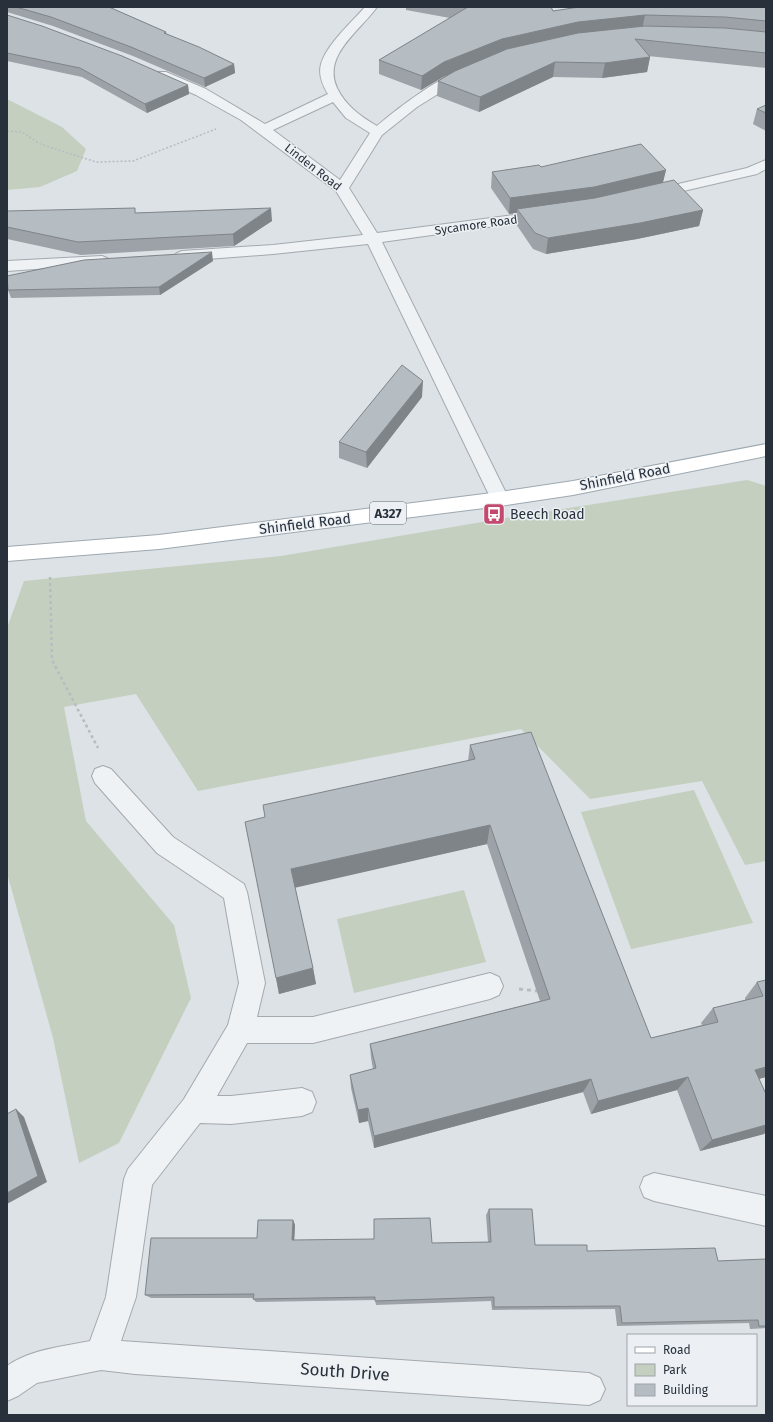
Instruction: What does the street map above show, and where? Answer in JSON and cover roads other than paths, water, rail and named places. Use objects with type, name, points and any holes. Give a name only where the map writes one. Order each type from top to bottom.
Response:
[{"type":"main road","name":"Shinfield Road","points":[[7,554],[159,542],[500,499],[573,488],[765,451]]},
{"type":"street","points":[[371,7],[335,51],[328,64],[325,76],[335,96],[351,115],[377,132]]},
{"type":"street","name":"Linden Road","points":[[148,69],[201,92],[246,117],[264,129],[342,188],[373,239]]},
{"type":"street","points":[[342,188],[377,132],[418,100],[448,81],[475,70]]},
{"type":"street","points":[[264,129],[335,96]]},
{"type":"street","points":[[638,198],[752,171],[766,164]]},
{"type":"street","name":"Sycamore Road","points":[[373,239],[561,213]]},
{"type":"street","points":[[171,257],[234,254],[373,239],[500,499]]},
{"type":"street","points":[[7,266],[117,260]]},
{"type":"street","points":[[101,1354],[121,1297],[138,1179],[194,1109],[240,1030],[252,983],[235,892],[165,845],[103,776]]},
{"type":"street","points":[[240,1030],[313,1030],[490,986]]},
{"type":"street","points":[[194,1109],[231,1110],[302,1102]]},
{"type":"street","points":[[654,1187],[766,1211]]},
{"type":"street","name":"South Drive","points":[[7,1386],[30,1369],[101,1354],[589,1389]]},
{"type":"place","name":"Beech Road","points":[[494,514]]}]
